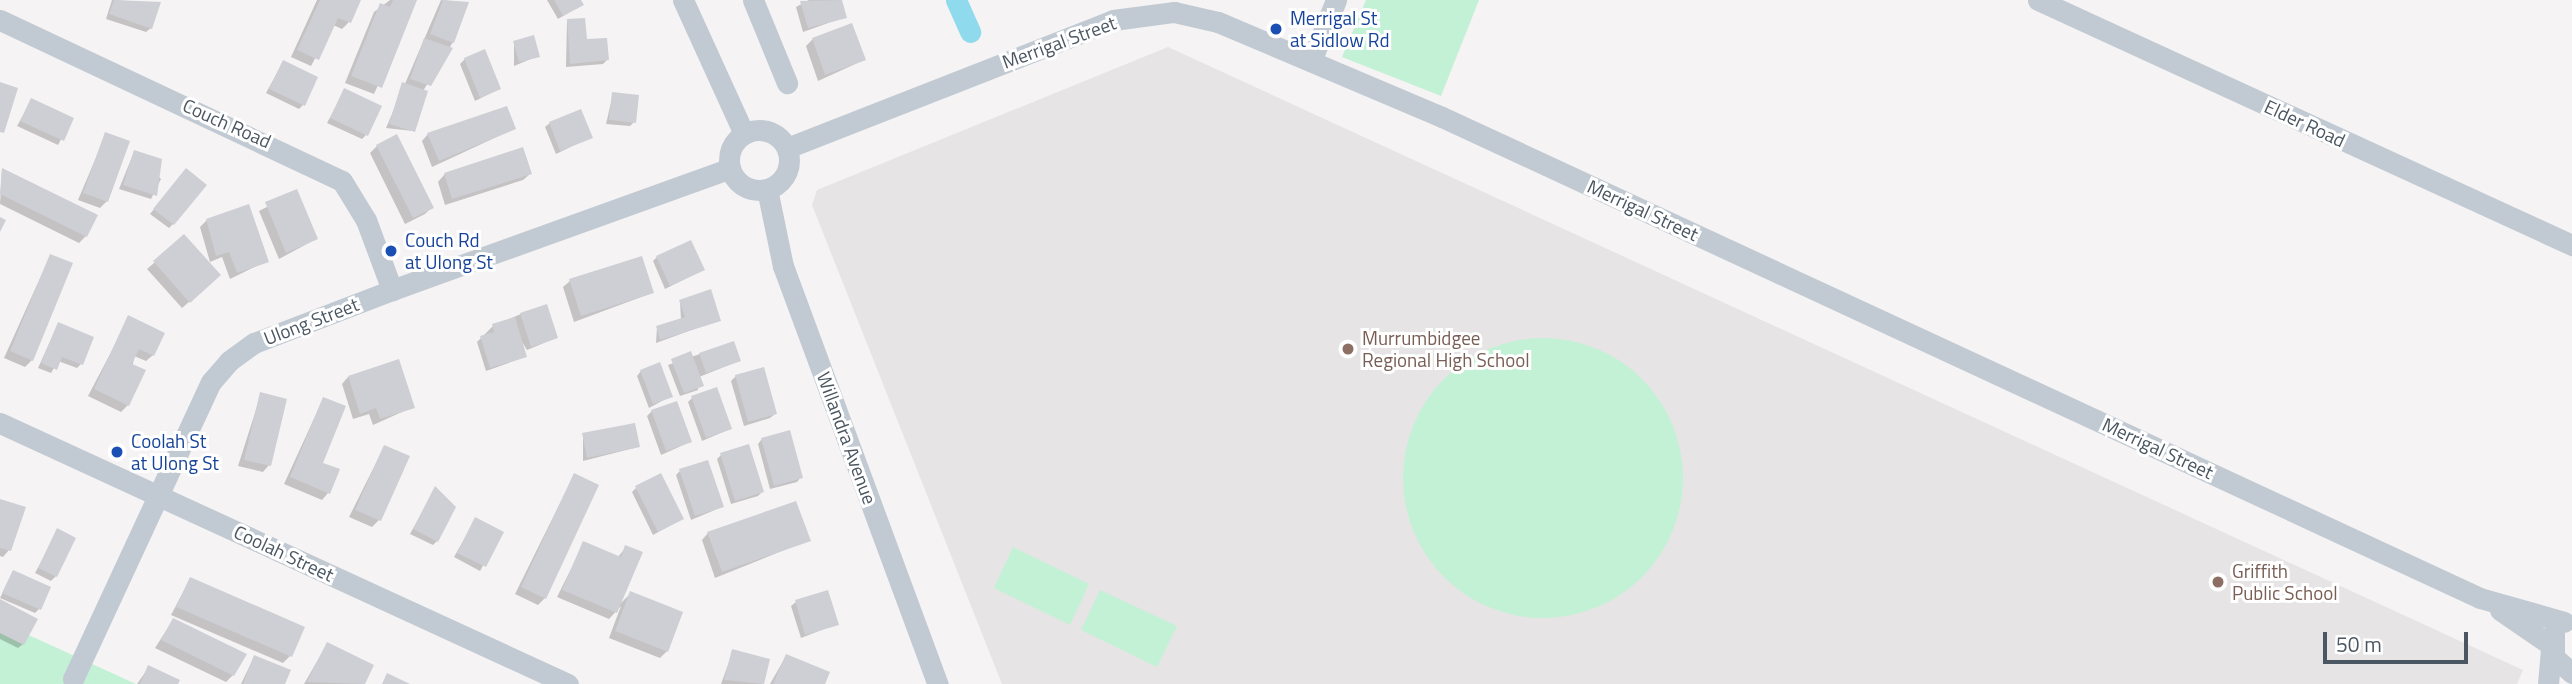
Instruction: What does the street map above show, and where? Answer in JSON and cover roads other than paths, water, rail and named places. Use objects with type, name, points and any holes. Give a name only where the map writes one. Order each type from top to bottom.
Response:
[{"type":"street","points":[[683,0],[744,134]]},
{"type":"street","points":[[753,0],[787,83]]},
{"type":"street","points":[[1311,61],[1336,0]]},
{"type":"street","name":"Elder Road","points":[[2038,0],[2572,245]]},
{"type":"street","name":"Merrigal Street","points":[[787,148],[1113,20],[1176,6],[1311,61],[2480,598],[2551,647],[2559,665],[2572,673]]},
{"type":"street","name":"Couch Road","points":[[0,20],[342,181],[366,220],[393,289]]},
{"type":"street","points":[[769,132],[787,148],[786,173],[767,189],[744,186],[730,168],[731,149],[744,134],[769,132]]},
{"type":"street","name":"Ulong Street","points":[[73,679],[211,382],[229,361],[254,343],[393,289],[730,168]]},
{"type":"street","name":"Willandra Avenue","points":[[767,189],[783,266],[938,684]]},
{"type":"street","name":"Coolah Street","points":[[0,423],[568,684]]},
{"type":"street","name":"Merrigal Street","points":[[2480,598],[2569,619]]},
{"type":"street","points":[[2547,684],[2551,647],[2569,619]]},
{"type":"waterway","points":[[956,0],[970,32]]},
{"type":"place","name":"Merrigal St at Sidlow Rd","points":[[1276,29]]},
{"type":"place","name":"Couch Rd at Ulong St","points":[[391,251]]},
{"type":"place","name":"Murrumbidgee Regional High School","points":[[1348,349]]},
{"type":"place","name":"Coolah St at Ulong St","points":[[117,452]]},
{"type":"place","name":"Griffith Public School","points":[[2218,582]]}]
